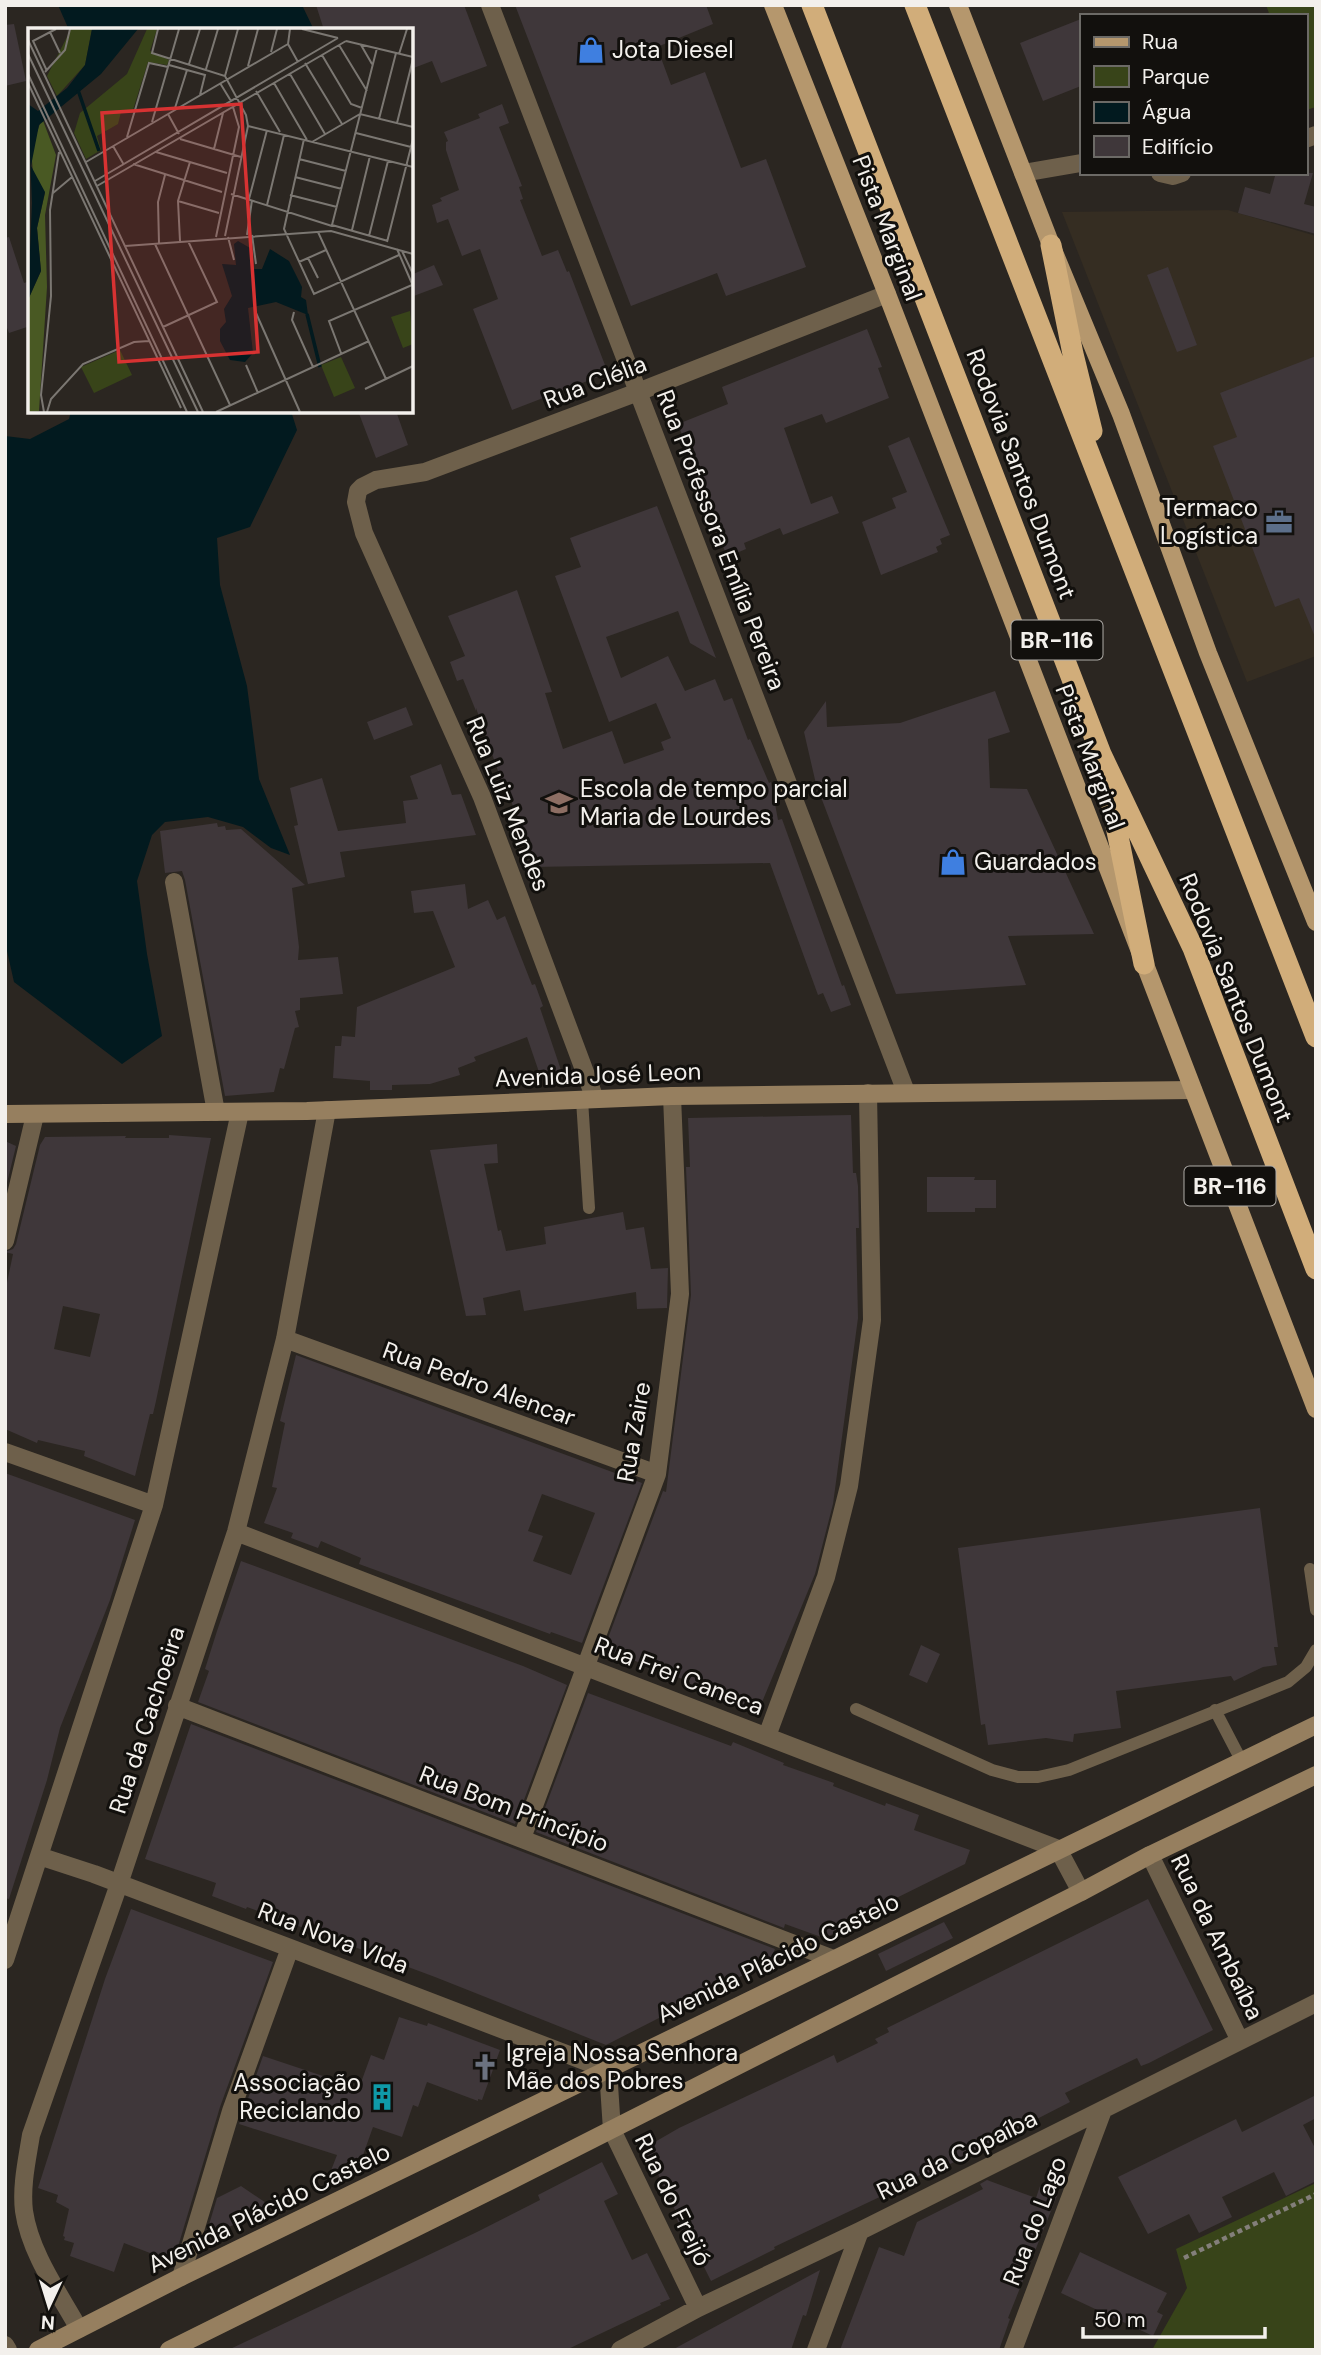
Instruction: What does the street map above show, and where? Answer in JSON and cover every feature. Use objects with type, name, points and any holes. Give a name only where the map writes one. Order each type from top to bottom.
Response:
[{"type":"highway","name":"Rodovia Santos Dumont","points":[[812,5],[1101,754],[1193,948],[1316,1269]]},
{"type":"highway","points":[[915,5],[1316,1037]]},
{"type":"highway","points":[[1051,245],[1073,354],[1112,515]]},
{"type":"highway","points":[[1101,754],[1144,964]]},
{"type":"main road","name":"Pista Marginal","points":[[773,5],[1316,1409]]},
{"type":"main road","points":[[958,5],[1051,245],[1121,414],[1208,653],[1316,922]]},
{"type":"street","name":"Rua Professora Emília Pereira","points":[[490,5],[906,1092]]},
{"type":"street","points":[[1023,173],[1080,163]]},
{"type":"street","name":"Rua Clélia","points":[[365,533],[356,502],[358,491],[376,480],[425,472],[638,393],[887,294]]},
{"type":"street","name":"Rua Luiz Mendes","points":[[365,533],[482,797],[589,1100]]},
{"type":"street","points":[[174,882],[216,1112]]},
{"type":"street","name":"Avenida José Leon","points":[[5,1114],[307,1111],[672,1096],[1193,1090]]},
{"type":"street","points":[[766,1736],[825,1577],[849,1486],[872,1320],[868,1093]]},
{"type":"street","name":"Rua Zaire","points":[[522,1838],[657,1474],[680,1294],[672,1096]]},
{"type":"street","name":"Rua da Cachoeira","points":[[71,2333],[33,2244],[24,2211],[24,2175],[31,2135],[119,1884],[236,1532],[285,1339],[327,1110]]},
{"type":"street","points":[[5,1960],[45,1858],[155,1504],[240,1112]]},
{"type":"street","points":[[5,1241],[35,1115]]},
{"type":"street","name":"Rua Pedro Alencar","points":[[285,1339],[657,1474]]},
{"type":"street","points":[[5,1452],[155,1504]]},
{"type":"street","name":"Rua Frei Caneca","points":[[236,1532],[1058,1849]]},
{"type":"street","name":"Rua Bom Princípio","points":[[177,1706],[832,1959]]},
{"type":"street","name":"Avenida Plácido Castelo","points":[[38,2350],[181,2277],[1316,1725]]},
{"type":"street","points":[[169,2350],[612,2130],[1150,1855],[1316,1775]]},
{"type":"street","points":[[1058,1849],[1081,1892]]},
{"type":"street","name":"Rua da Ambaíba","points":[[1150,1855],[1240,2041]]},
{"type":"street","name":"Rua Nova VIda","points":[[45,1858],[94,1874],[608,2070]]},
{"type":"street","points":[[181,2277],[230,2111],[290,1948]]},
{"type":"street","name":"Rua da Copaíba","points":[[624,2349],[698,2308],[860,2231],[1316,2003]]},
{"type":"street","name":"Rua do Freijó","points":[[608,2070],[612,2130],[698,2308]]},
{"type":"street","name":"Rua do Lago","points":[[1013,2350],[1103,2110]]},
{"type":"street","points":[[816,2350],[860,2231]]},
{"type":"street","points":[[5,2345],[8,2350]]},
{"type":"lane","points":[[589,1100],[589,1208]]},
{"type":"lane","points":[[1310,1569],[1316,1610]]},
{"type":"lane","points":[[856,1709],[992,1770],[1018,1777],[1038,1777],[1069,1770],[1288,1682],[1306,1667],[1316,1650]]},
{"type":"lane","points":[[1215,1710],[1241,1760]]},
{"type":"path","points":[[1184,2258],[1316,2194]]},
{"type":"shaded area","points":[[1228,210],[1316,236],[1316,656],[1247,682],[1062,212]]},
{"type":"green space","points":[[1266,5],[1316,5],[1316,107],[1307,110],[1307,14],[1269,14]]},
{"type":"green space","points":[[1316,2183],[1316,2350],[1152,2350],[1187,2288],[1176,2249]]},
{"type":"water","points":[[58,5],[302,5],[313,28],[68,28]]},
{"type":"water","points":[[70,413],[292,413],[297,430],[250,527],[217,538],[220,585],[247,686],[259,779],[290,855],[271,848],[243,827],[208,817],[165,822],[152,835],[137,881],[162,1036],[122,1064],[14,982],[5,942],[5,436],[30,439],[69,419]]},
{"type":"building","points":[[316,5],[464,5],[487,66],[441,83],[432,61],[413,68],[413,28],[323,28]]},
{"type":"building","points":[[515,5],[706,5],[713,24],[657,47],[671,85],[705,72],[741,168],[766,159],[806,267],[726,296],[717,273],[631,306]]},
{"type":"building","points":[[1080,19],[1080,86],[1043,101],[1020,43]]},
{"type":"building","points":[[14,24],[26,81],[5,86],[5,25]]},
{"type":"building","points":[[502,104],[509,123],[499,127],[522,186],[519,187],[523,199],[520,200],[542,256],[558,250],[567,272],[569,271],[608,373],[512,410],[473,309],[498,299],[480,249],[462,256],[448,219],[437,223],[432,205],[442,201],[440,198],[459,190],[446,150],[448,141],[444,132],[480,118],[478,114]]},
{"type":"building","points":[[1313,173],[1304,204],[1316,207],[1316,234],[1238,213],[1245,187],[1270,194],[1275,176]]},
{"type":"building","points":[[9,237],[24,283],[28,282],[28,327],[9,333],[5,323],[5,238]]},
{"type":"building","points":[[434,265],[443,285],[413,296],[413,274]]},
{"type":"building","points":[[1168,267],[1197,345],[1177,352],[1147,275]]},
{"type":"building","points":[[867,329],[882,367],[878,368],[889,398],[826,423],[822,414],[784,428],[811,504],[832,496],[839,513],[783,535],[780,528],[744,543],[746,549],[727,557],[678,424],[728,404],[722,387]]},
{"type":"building","name":"Termaco Logística","points":[[1316,356],[1315,637],[1299,598],[1275,607],[1213,446],[1237,437],[1220,393]]},
{"type":"building","points":[[359,413],[397,413],[408,445],[376,458]]},
{"type":"building","points":[[909,437],[950,535],[940,539],[942,544],[936,547],[938,552],[881,575],[862,522],[896,508],[892,498],[907,492],[888,446]]},
{"type":"building","points":[[657,506],[716,658],[690,643],[678,611],[606,637],[621,678],[668,656],[685,691],[715,679],[724,701],[732,698],[748,740],[750,739],[769,783],[771,782],[778,820],[782,819],[851,1005],[831,1012],[823,993],[818,995],[770,863],[532,867],[509,794],[506,794],[476,708],[476,711],[463,679],[457,681],[450,662],[465,656],[448,616],[517,590],[552,692],[545,693],[563,749],[612,731],[624,764],[664,750],[661,742],[671,738],[656,703],[609,722],[555,576],[581,567],[570,538]]},
{"type":"building","name":"Guardados","points":[[995,691],[1010,732],[988,739],[990,788],[1027,789],[1094,934],[1008,936],[1026,985],[896,994],[816,784],[804,732],[826,701],[827,727],[900,723]]},
{"type":"building","points":[[406,707],[413,725],[374,740],[367,722]]},
{"type":"building","points":[[441,764],[452,795],[461,794],[476,835],[340,852],[345,877],[308,884],[294,826],[298,825],[290,788],[322,778],[338,831],[406,823],[403,801],[418,799],[410,776]]},
{"type":"building","points":[[217,823],[218,827],[225,826],[226,830],[241,829],[305,885],[292,888],[298,960],[338,957],[343,994],[300,998],[300,1010],[295,1011],[299,1027],[295,1028],[284,1069],[280,1068],[274,1092],[225,1096],[185,880],[182,871],[165,873],[160,831]]},
{"type":"building","points":[[465,884],[468,909],[488,900],[497,920],[505,916],[543,1006],[540,1008],[563,1076],[541,1078],[527,1037],[474,1057],[476,1061],[458,1068],[460,1075],[430,1084],[392,1085],[392,1090],[370,1090],[370,1081],[333,1078],[335,1046],[341,1046],[342,1036],[355,1037],[357,1007],[455,967],[433,911],[414,913],[411,891]]},
{"type":"building","points":[[851,1115],[853,1173],[856,1173],[858,1186],[858,1318],[833,1504],[815,1574],[760,1707],[745,1702],[743,1706],[688,1687],[690,1682],[604,1649],[663,1491],[666,1492],[691,1295],[686,1167],[690,1167],[688,1118]]},
{"type":"building","points":[[169,1135],[211,1138],[156,1401],[153,1414],[150,1414],[135,1476],[84,1456],[85,1451],[38,1440],[37,1443],[5,1429],[5,1292],[13,1254],[5,1252],[13,1249],[16,1244],[40,1145],[45,1137],[169,1138]],"holes":[[[63,1306],[100,1314],[90,1357],[54,1349]]]},
{"type":"building","points":[[5,1141],[16,1146],[5,1191]]},
{"type":"building","points":[[497,1144],[498,1163],[484,1164],[498,1231],[501,1230],[506,1251],[546,1244],[544,1227],[623,1212],[626,1230],[644,1227],[651,1269],[668,1268],[667,1308],[637,1309],[636,1292],[524,1311],[520,1290],[483,1298],[486,1315],[466,1316],[430,1150]]},
{"type":"building","points":[[927,1177],[996,1180],[996,1208],[975,1208],[975,1212],[927,1212]]},
{"type":"building","points":[[296,1355],[642,1483],[582,1643],[551,1632],[550,1634],[359,1564],[361,1558],[321,1541],[318,1548],[291,1538],[293,1533],[264,1523],[277,1488],[272,1487],[285,1423],[280,1421]],"holes":[[[542,1494],[595,1513],[571,1575],[533,1561],[543,1536],[528,1531]]]},
{"type":"building","points":[[5,1473],[135,1520],[110,1600],[60,1728],[47,1780],[9,1899],[5,1898]]},
{"type":"building","points":[[1260,1508],[1278,1647],[1274,1647],[1277,1665],[1263,1667],[1234,1681],[1231,1676],[1116,1691],[1121,1728],[1074,1734],[1073,1742],[1046,1738],[988,1745],[985,1724],[981,1725],[958,1548]]},
{"type":"building","points":[[241,1561],[523,1666],[567,1685],[515,1824],[198,1702],[209,1671],[205,1669]]},
{"type":"building","points":[[921,1645],[940,1654],[927,1683],[909,1675]]},
{"type":"building","points":[[588,1693],[731,1746],[733,1742],[784,1763],[783,1765],[834,1783],[833,1786],[885,1806],[886,1803],[919,1815],[914,1830],[970,1850],[965,1864],[856,1918],[858,1923],[824,1938],[785,1924],[784,1928],[536,1832]]},
{"type":"building","points":[[191,1724],[775,1949],[769,1962],[606,2045],[435,1977],[212,1896],[216,1883],[145,1859]]},
{"type":"building","points":[[1148,1899],[1213,2030],[1149,2063],[1141,2066],[1137,2058],[1065,2093],[1070,2102],[988,2144],[990,2145],[927,2175],[926,2172],[711,2281],[687,2233],[684,2235],[658,2174],[654,2176],[641,2150],[679,2128],[834,2055],[837,2063],[878,2043],[875,2039],[889,2032],[887,2028]]},
{"type":"building","points":[[131,1909],[273,1962],[220,2107],[177,2250],[163,2258],[124,2243],[114,2272],[70,2256],[74,2243],[64,2240],[63,2236],[69,2209],[56,2202],[58,2195],[38,2188],[105,1979]]},
{"type":"building","points":[[944,1922],[953,1938],[886,1971],[878,1954]]},
{"type":"building","name":"Associação Reciclando","points":[[399,2017],[427,2026],[428,2023],[500,2050],[482,2100],[478,2101],[427,2082],[418,2107],[413,2105],[402,2137],[373,2127],[362,2158],[330,2173],[337,2155],[239,2124],[263,2056],[359,2088],[371,2055],[384,2060]]},
{"type":"building","points":[[1316,2095],[1316,2118],[1303,2125],[1316,2150],[1316,2181],[1286,2196],[1274,2172],[1222,2197],[1232,2217],[1199,2233],[1189,2214],[1148,2234],[1118,2177],[1236,2119],[1242,2132]]},
{"type":"building","points":[[602,2162],[618,2194],[604,2201],[632,2260],[647,2253],[670,2299],[660,2303],[661,2305],[566,2350],[228,2350],[477,2232],[540,2200],[538,2195]]},
{"type":"building","points":[[987,2180],[1036,2198],[1040,2186],[1057,2196],[1008,2318],[1010,2319],[999,2350],[840,2350],[879,2247],[904,2256],[917,2222],[983,2189],[980,2184]]},
{"type":"building","points":[[241,2186],[272,2207],[205,2238],[217,2198]]},
{"type":"building","points":[[1080,2252],[1167,2293],[1157,2312],[1163,2315],[1153,2336],[1061,2293]]},
{"type":"building","points":[[820,2270],[806,2316],[803,2315],[791,2350],[672,2350]]},
{"type":"place","name":"Jota Diesel","points":[[591,50]]},
{"type":"place","name":"Termaco Logística","points":[[1279,522]]},
{"type":"place","name":"Escola de tempo parcial Maria de Lourdes","points":[[559,803]]},
{"type":"place","name":"Guardados","points":[[953,862]]},
{"type":"place","name":"Igreja Nossa Senhora Mãe dos Pobres","points":[[485,2067]]},
{"type":"place","name":"Associação Reciclando","points":[[382,2097]]}]
